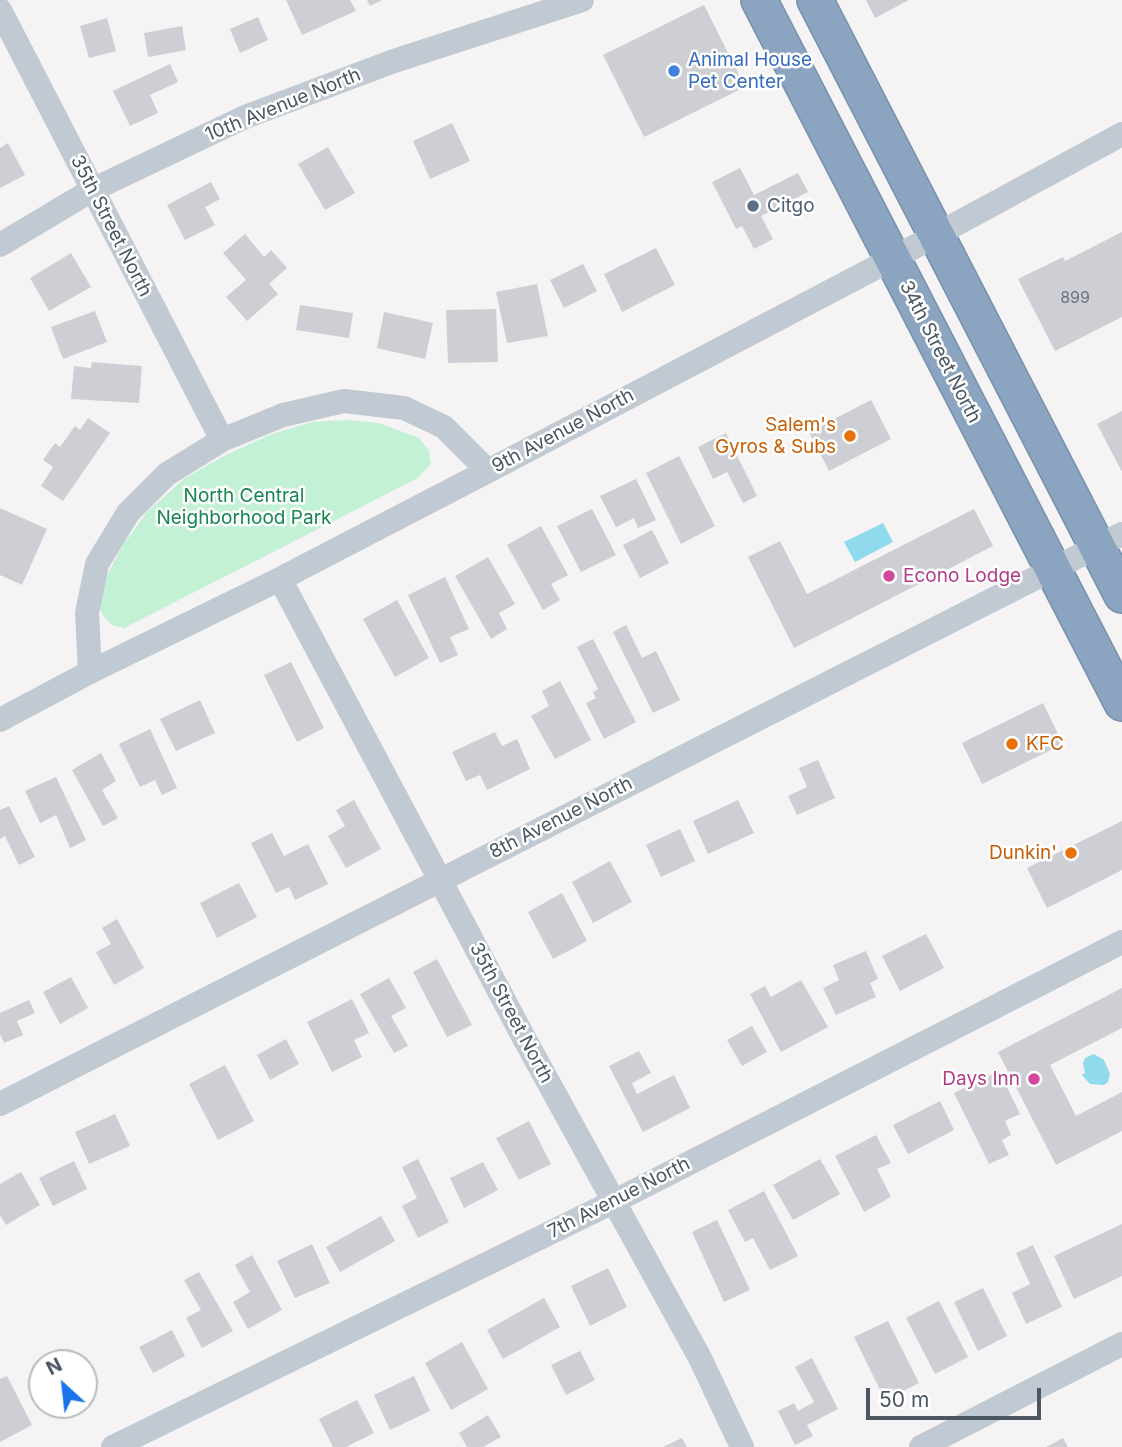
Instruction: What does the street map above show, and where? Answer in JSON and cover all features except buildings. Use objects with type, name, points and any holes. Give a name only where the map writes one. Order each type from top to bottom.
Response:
[{"type":"highway","name":"34th Street North","points":[[759,0],[1122,703]]},
{"type":"highway","points":[[816,0],[937,233],[1110,540],[1122,595]]},
{"type":"street","name":"10th Avenue North","points":[[0,245],[92,190],[245,117],[394,61],[582,0]]},
{"type":"street","name":"35th Street North","points":[[0,10],[222,440]]},
{"type":"street","name":"9th Avenue North","points":[[0,720],[488,471],[892,259],[1122,134]]},
{"type":"street","points":[[90,672],[86,613],[97,564],[128,513],[167,474],[222,440],[283,415],[344,401],[404,408],[444,427],[488,471]]},
{"type":"street","name":"8th Avenue North","points":[[0,1104],[1110,540]]},
{"type":"street","name":"35th Street North","points":[[280,579],[524,1038],[700,1358],[741,1447]]},
{"type":"street","name":"7th Avenue North","points":[[114,1447],[615,1201],[1122,942]]},
{"type":"street","points":[[921,1447],[1122,1344]]},
{"type":"green space","name":"North Central Neighborhood Park","points":[[347,420],[379,423],[419,438],[429,451],[431,464],[418,478],[124,628],[112,625],[104,617],[99,606],[105,579],[123,545],[147,512],[185,478],[272,434],[312,422]]},
{"type":"water","points":[[883,523],[893,542],[855,562],[844,542]]},
{"type":"water","points":[[1094,1054],[1104,1060],[1110,1074],[1104,1085],[1090,1084],[1082,1075],[1085,1073],[1085,1058]]},
{"type":"place","name":"Animal House Pet Center","points":[[674,71]]},
{"type":"place","name":"Citgo","points":[[753,206]]},
{"type":"place","name":"Salem's Gyros & Subs","points":[[850,436]]},
{"type":"place","name":"Econo Lodge","points":[[889,576]]},
{"type":"place","name":"KFC","points":[[1012,744]]},
{"type":"place","name":"Dunkin'","points":[[1071,853]]},
{"type":"place","name":"Days Inn","points":[[1034,1079]]}]
